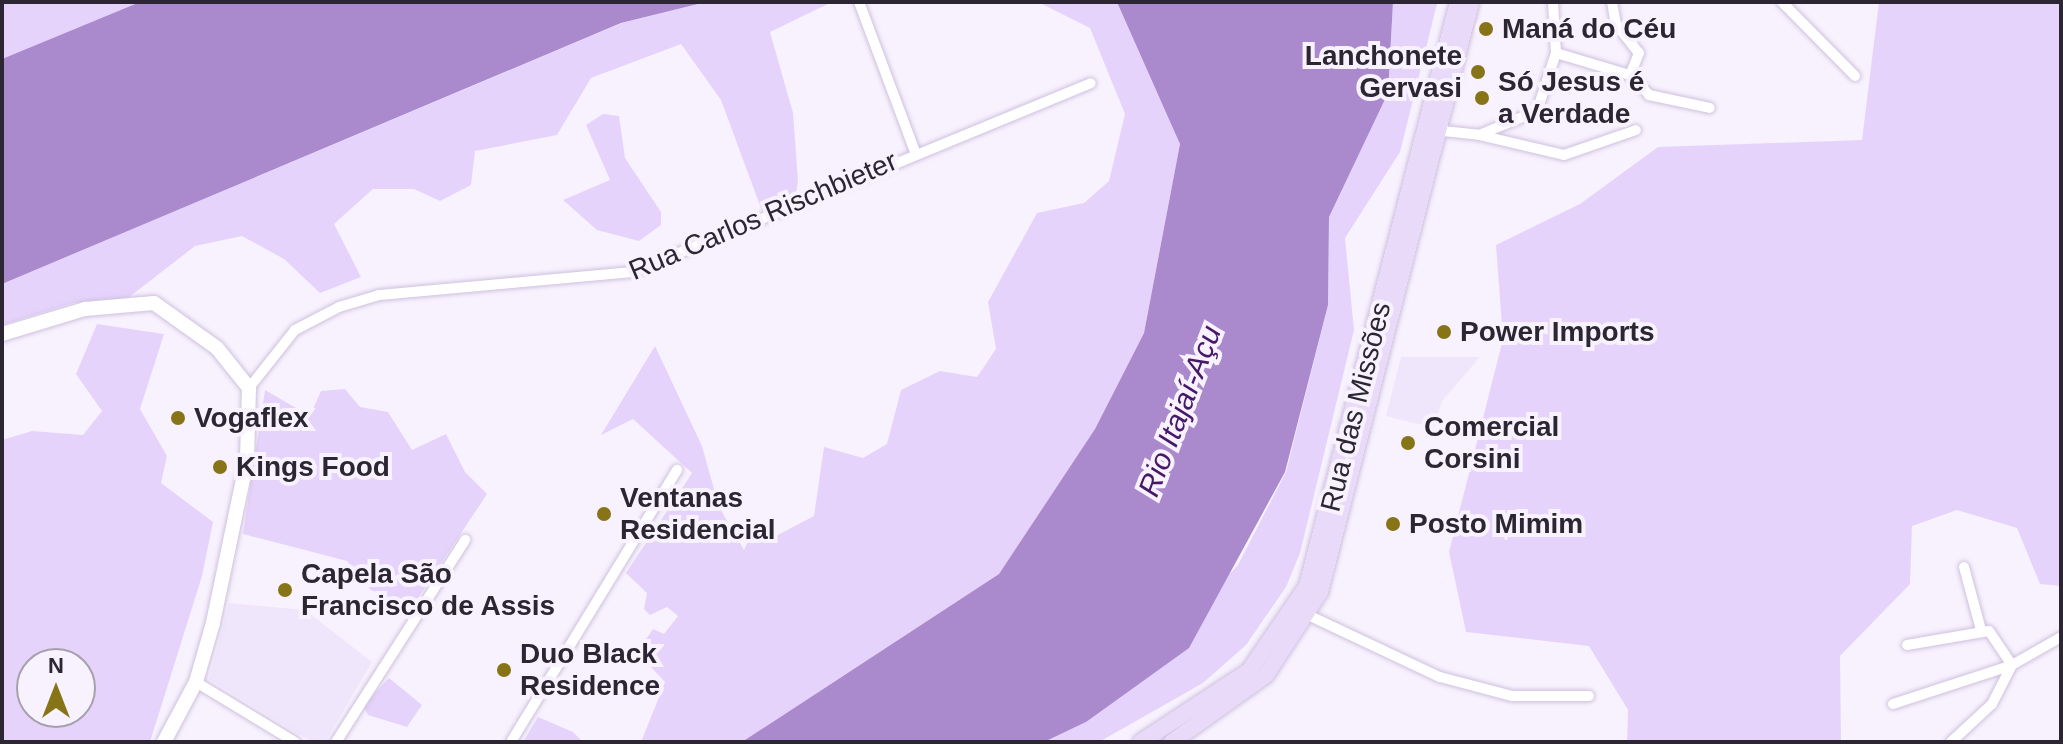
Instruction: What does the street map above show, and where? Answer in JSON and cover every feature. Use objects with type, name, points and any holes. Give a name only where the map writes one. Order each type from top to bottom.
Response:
[{"type":"main road","name":"Rua das Missões","points":[[1141,742],[1249,671],[1307,586],[1458,2]]},
{"type":"main road","name":"Rua das Missões","points":[[1172,742],[1252,688],[1308,615],[1333,560],[1443,131],[1471,2]]},
{"type":"street","points":[[859,2],[915,152]]},
{"type":"street","points":[[1479,135],[1537,111],[1556,53],[1553,2]]},
{"type":"street","points":[[1612,2],[1616,24],[1639,53],[1630,75]]},
{"type":"street","points":[[1782,2],[1855,76]]},
{"type":"street","points":[[1556,53],[1630,75],[1649,95],[1710,108]]},
{"type":"street","name":"Rua Carlos Rischbieter","points":[[249,388],[295,330],[339,307],[379,295],[633,272],[915,152],[1091,83]]},
{"type":"street","points":[[1443,131],[1479,135],[1564,155],[1636,130]]},
{"type":"street","points":[[2,334],[85,309],[154,303],[217,348],[249,388],[247,460],[196,682],[164,742]]},
{"type":"street","points":[[511,742],[677,470]]},
{"type":"street","points":[[336,742],[465,540]]},
{"type":"street","points":[[1964,567],[1981,630]]},
{"type":"street","points":[[1308,615],[1440,677],[1512,696],[1589,696]]},
{"type":"street","points":[[1907,645],[1981,630],[1995,632],[2012,665]]},
{"type":"street","points":[[1893,704],[2012,665],[2061,637]]},
{"type":"street","points":[[1951,742],[1992,704],[2012,665]]},
{"type":"street","points":[[196,682],[295,742]]},
{"type":"shaded area","points":[[2,2],[140,2],[2,59]]},
{"type":"shaded area","points":[[706,2],[832,2],[770,32],[793,113],[798,181],[796,194],[762,211],[721,100],[681,44],[591,78],[557,135],[475,151],[471,185],[440,201],[414,189],[373,189],[334,224],[361,277],[320,293],[284,259],[242,236],[195,246],[128,298],[73,303],[2,325],[2,284],[622,23]]},
{"type":"shaded area","points":[[1038,2],[1123,4],[1180,144],[1144,333],[1095,429],[999,574],[742,742],[641,742],[665,682],[637,652],[653,629],[664,634],[678,616],[667,607],[650,615],[644,609],[647,593],[626,573],[692,473],[633,419],[601,435],[655,346],[702,446],[719,507],[744,550],[753,531],[770,539],[814,516],[824,447],[863,458],[887,444],[901,390],[940,371],[977,377],[996,349],[988,302],[1037,213],[1084,203],[1109,181],[1125,114],[1090,28]]},
{"type":"shaded area","points":[[1393,2],[1437,4],[1400,152],[1345,238],[1354,330],[1300,553],[1286,587],[1246,645],[1203,683],[1099,742],[1044,742],[1086,722],[1238,565],[1286,472],[1328,305],[1329,217],[1388,93]]},
{"type":"shaded area","points":[[1879,2],[2061,2],[2061,586],[2040,584],[2017,528],[1957,510],[1912,526],[1910,584],[1840,656],[1841,742],[1627,742],[1628,710],[1589,646],[1466,632],[1449,552],[1503,339],[1496,245],[1580,204],[1658,147],[1862,140]]},
{"type":"shaded area","points":[[603,114],[619,116],[625,158],[661,212],[661,225],[639,241],[597,230],[563,200],[610,180],[586,125]]},
{"type":"shaded area","points":[[97,324],[164,334],[140,409],[167,456],[161,483],[213,522],[202,576],[150,742],[2,742],[2,440],[32,431],[83,435],[102,411],[76,374]]},
{"type":"shaded area","points":[[1401,357],[1480,357],[1442,401],[1434,428],[1386,416]]},
{"type":"shaded area","points":[[345,389],[360,407],[388,412],[412,450],[446,434],[465,472],[487,494],[418,598],[401,603],[371,590],[347,561],[243,534],[265,390],[310,416],[321,391]]},
{"type":"shaded area","points":[[229,603],[305,610],[372,662],[325,742],[312,742],[209,679]]},
{"type":"shaded area","points":[[389,678],[422,705],[407,727],[368,715],[363,706]]},
{"type":"shaded area","points":[[538,717],[573,732],[583,742],[523,742]]},
{"type":"water","points":[[140,2],[706,2],[621,23],[2,284],[2,59]]},
{"type":"water","name":"Rio Itajaí-Açu","points":[[1117,2],[1393,2],[1388,93],[1329,217],[1328,305],[1285,472],[1189,648],[1086,722],[1044,742],[742,742],[999,574],[1095,429],[1144,333],[1180,144]]},
{"type":"place","name":"Maná do Céu","points":[[1486,29]]},
{"type":"place","name":"Lanchonete Gervasi","points":[[1478,72]]},
{"type":"place","name":"Só Jesus é a Verdade","points":[[1482,98]]},
{"type":"place","name":"Power Imports","points":[[1444,332]]},
{"type":"place","name":"Vogaflex","points":[[178,418]]},
{"type":"place","name":"Comercial Corsini","points":[[1408,443]]},
{"type":"place","name":"Kings Food","points":[[220,467]]},
{"type":"place","name":"Ventanas Residencial","points":[[604,514]]},
{"type":"place","name":"Posto Mimim","points":[[1393,524]]},
{"type":"place","name":"Capela São Francisco de Assis","points":[[285,590]]},
{"type":"place","name":"Duo Black Residence","points":[[504,670]]}]
